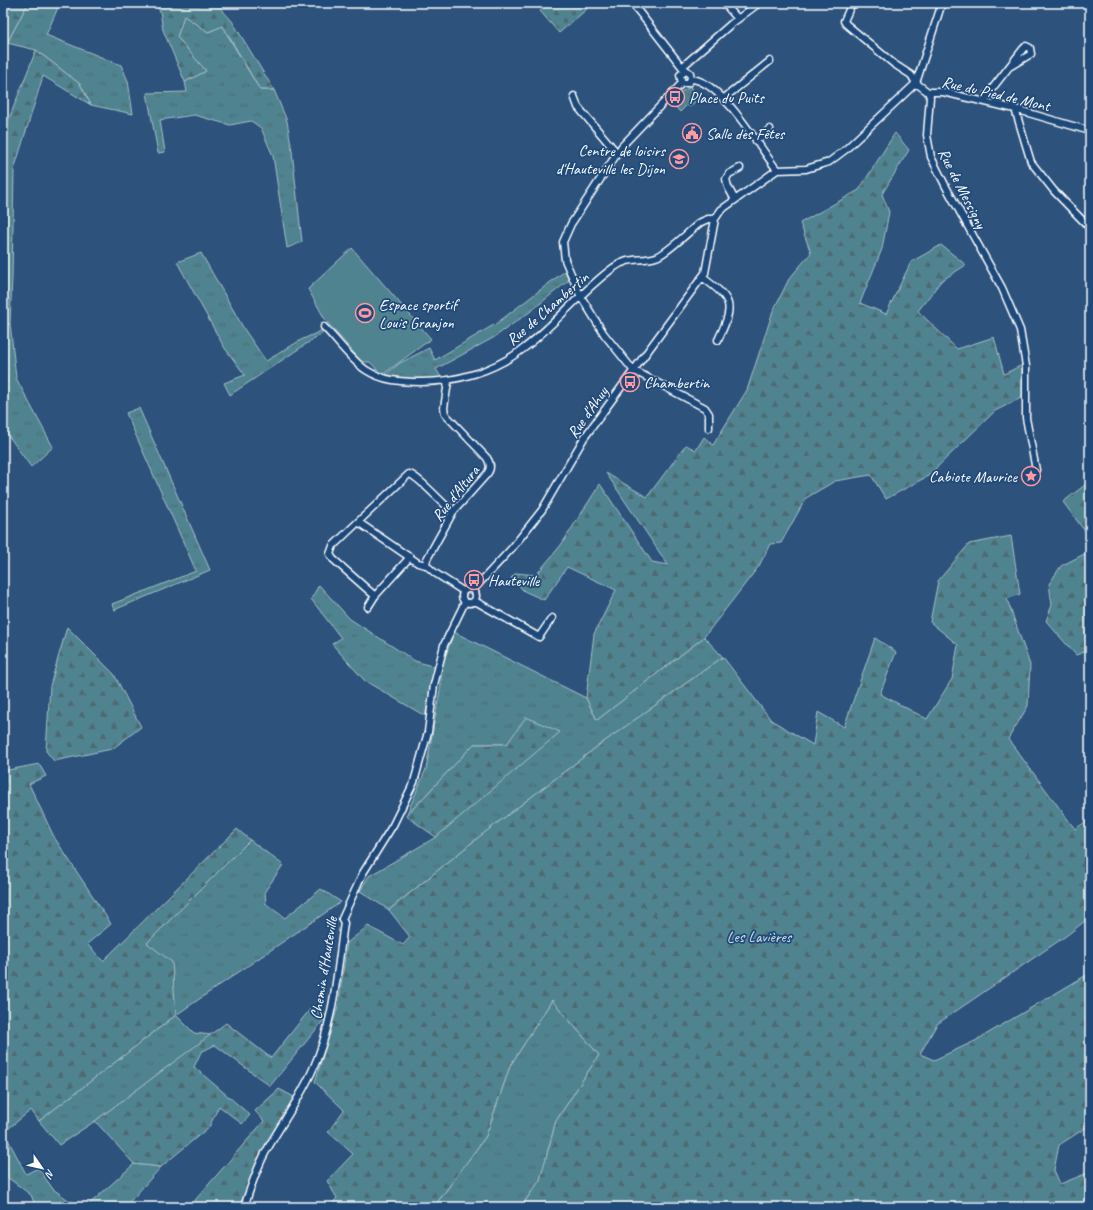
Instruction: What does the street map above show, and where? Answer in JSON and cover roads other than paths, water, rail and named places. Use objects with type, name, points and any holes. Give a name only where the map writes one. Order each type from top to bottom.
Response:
[{"type":"street","points":[[632,3],[684,69],[690,73],[691,79]]},
{"type":"street","points":[[724,3],[738,19]]},
{"type":"street","points":[[682,83],[680,76],[684,69],[738,19],[759,3]]},
{"type":"street","points":[[852,3],[844,21],[846,24],[894,64],[911,75],[916,84],[928,92]]},
{"type":"street","points":[[691,79],[705,83],[723,99],[739,116],[777,170],[787,171],[806,169],[829,162],[845,150],[916,84],[942,3]]},
{"type":"street","points":[[723,99],[770,61]]},
{"type":"street","points":[[985,102],[988,94],[1011,66]]},
{"type":"street","points":[[691,79],[688,83],[682,83],[628,138],[575,216],[563,242],[565,260],[580,295],[604,334],[633,370],[705,408],[708,414],[709,428]]},
{"type":"street","name":"Rue du Pied de Mont","points":[[928,92],[943,92],[1015,109],[1059,120],[1090,131]]},
{"type":"street","name":"Rue de Messigny","points":[[928,92],[930,97],[927,135],[931,157],[944,185],[1002,288],[1020,330],[1026,366],[1026,418],[1036,470]]},
{"type":"street","points":[[574,96],[578,107],[617,153]]},
{"type":"street","points":[[1015,109],[1031,162],[1054,191],[1090,228]]},
{"type":"street","points":[[756,141],[770,129]]},
{"type":"street","points":[[735,200],[728,187],[726,179],[729,174],[740,168]]},
{"type":"street","name":"Rue de Chambertin","points":[[324,327],[365,369],[377,376],[395,381],[448,382],[489,368],[518,352],[537,337],[580,295],[620,263],[632,259],[655,257],[701,222],[708,218],[715,219],[721,210],[777,170]]},
{"type":"street","name":"Rue d'Ahuy","points":[[473,590],[512,548],[542,510],[584,438],[702,277],[707,268],[715,219]]},
{"type":"street","points":[[702,277],[721,291],[727,298],[728,314],[718,340]]},
{"type":"street","name":"Rue d'Altura","points":[[426,565],[429,553],[453,512],[491,468],[487,458],[445,414],[444,408],[448,382]]},
{"type":"street","points":[[375,596],[333,559],[330,554],[332,546],[409,474],[416,477],[433,495],[453,512]]},
{"type":"street","points":[[358,522],[410,557],[426,565],[435,573],[464,592]]},
{"type":"street","points":[[368,607],[375,596],[410,557]]},
{"type":"street","points":[[475,601],[477,595],[473,590],[469,589],[464,592],[462,598],[465,602],[471,603],[475,601],[539,637],[552,618]]},
{"type":"street","name":"Chemin d'Hauteville","points":[[246,1205],[267,1148],[297,1101],[313,1069],[324,1042],[332,1012],[344,923],[342,919],[363,873],[393,825],[414,782],[428,732],[434,685],[444,645],[465,602]]},
{"type":"place","name":"Place du Puits","points":[[675,97]]},
{"type":"place","name":"Salle des Fêtes","points":[[692,133]]},
{"type":"place","name":"Centre de loisirs d'Hauteville les Dijon","points":[[679,159]]},
{"type":"place","name":"Espace sportif Louis Granjon","points":[[365,313]]},
{"type":"place","name":"Chambertin","points":[[630,382]]},
{"type":"place","name":"Cabiote Maurice","points":[[1031,476]]},
{"type":"place","name":"Hauteville","points":[[474,580]]},
{"type":"park label","name":"Les Lavières","points":[[759,936]]}]
